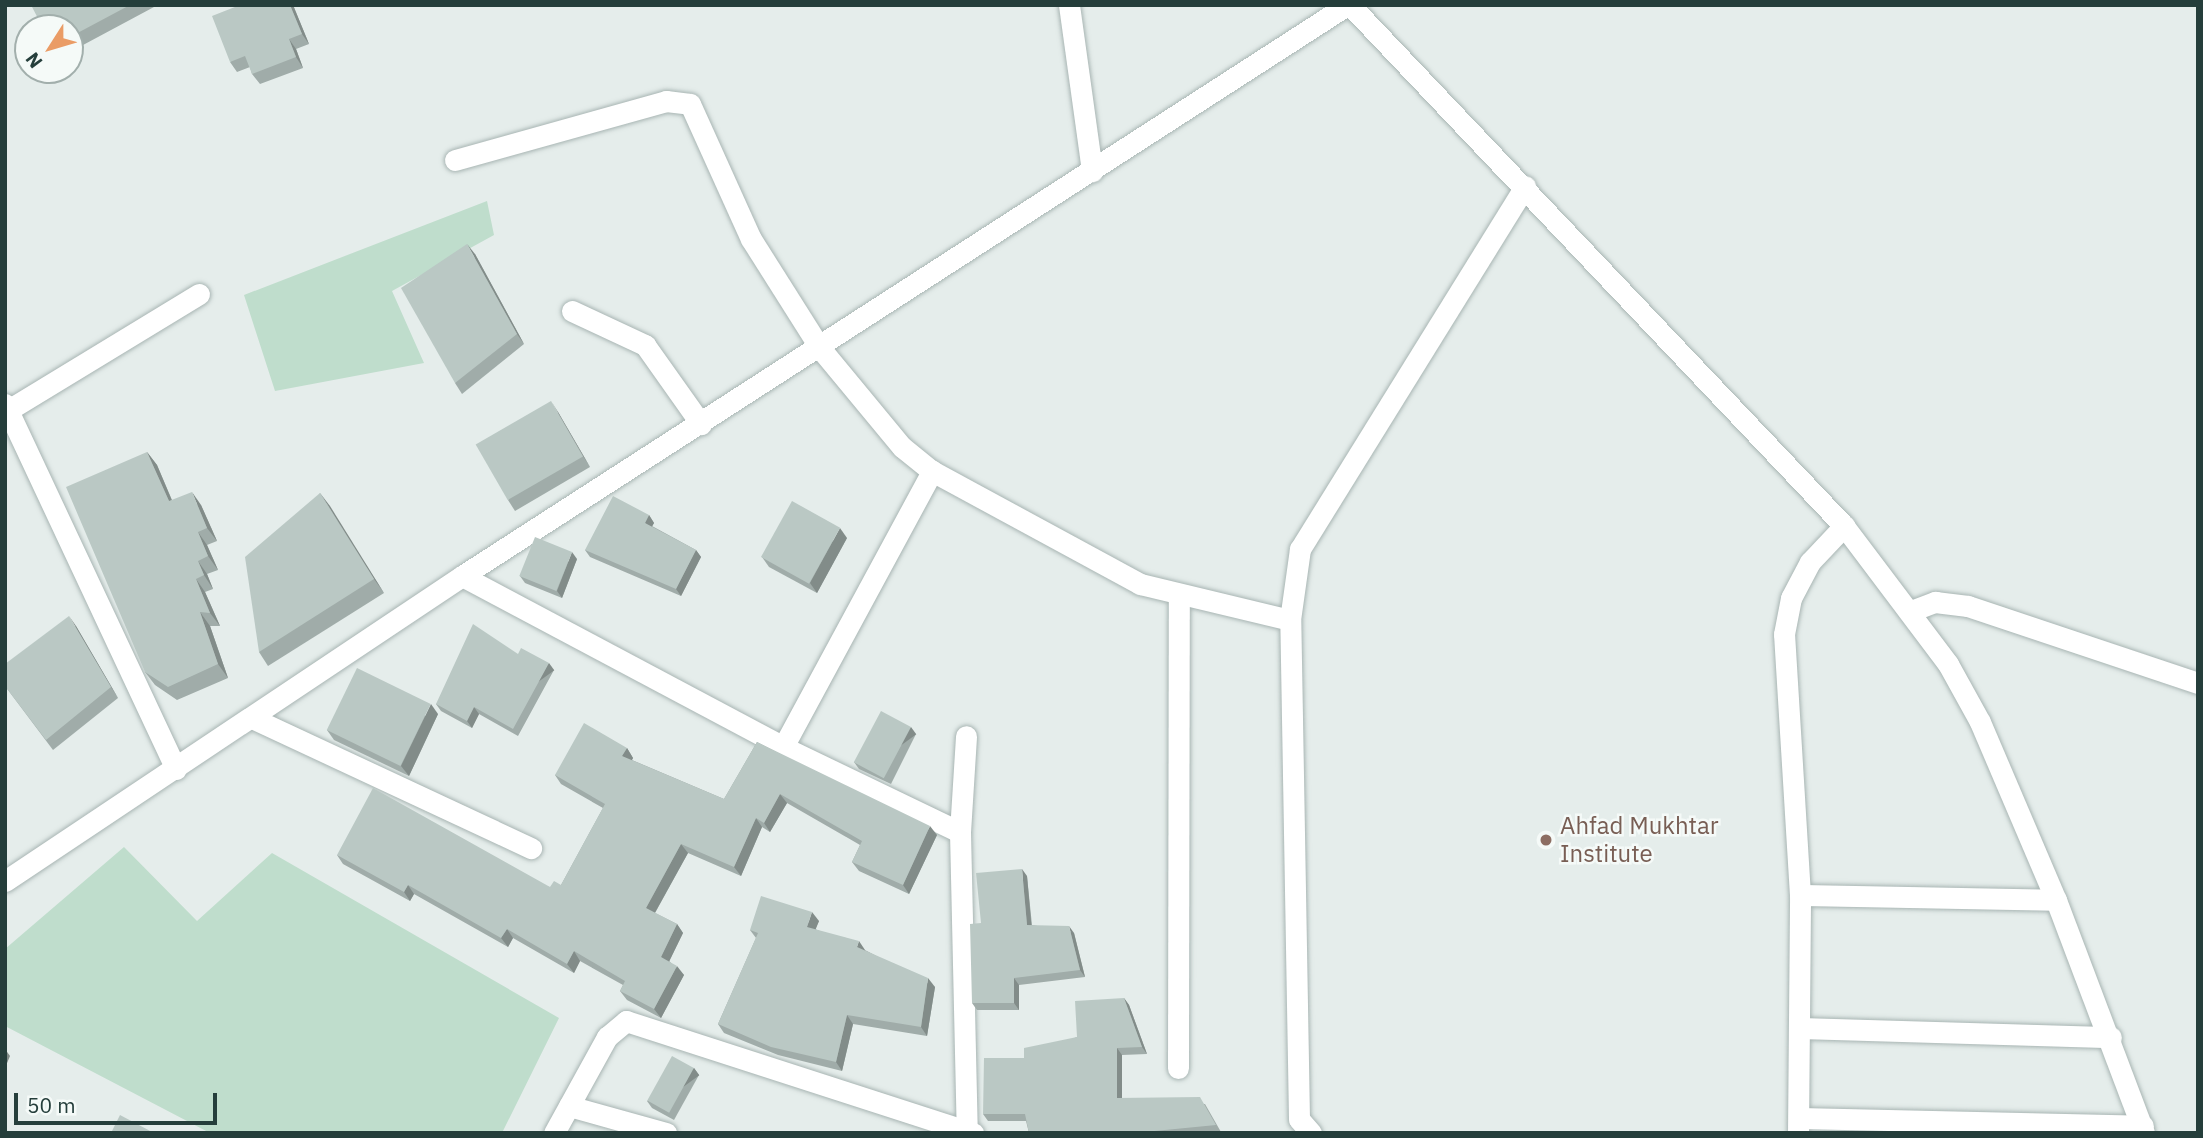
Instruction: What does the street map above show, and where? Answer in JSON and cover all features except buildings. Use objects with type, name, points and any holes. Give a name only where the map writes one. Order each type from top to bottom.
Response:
[{"type":"street","points":[[1069,5],[1092,171]]},
{"type":"street","points":[[5,881],[461,576],[820,348],[1349,5],[1525,186],[1844,526],[1910,611],[1980,722],[2111,1037],[2143,1130],[1798,1126],[1802,1028],[1800,895],[1784,634],[1791,598],[1810,562],[1844,526]]},
{"type":"street","points":[[455,160],[680,99],[696,113],[751,239],[820,348],[872,417],[932,471],[1108,568],[1179,598],[1290,620]]},
{"type":"street","points":[[1311,1133],[1299,1119],[1290,620],[1309,528],[1525,186]]},
{"type":"street","points":[[176,769],[6,409],[199,294]]},
{"type":"street","points":[[572,311],[645,345],[701,424]]},
{"type":"street","points":[[783,747],[932,471]]},
{"type":"street","points":[[461,576],[783,747],[960,832]]},
{"type":"street","points":[[1178,1068],[1179,598]]},
{"type":"street","points":[[1910,611],[1936,602],[1969,606],[2198,683]]},
{"type":"street","points":[[252,718],[531,848]]},
{"type":"street","points":[[554,1133],[607,1037],[626,1021],[970,1132],[960,832],[967,736]]},
{"type":"street","points":[[1800,895],[2056,900]]},
{"type":"street","points":[[1802,1028],[2111,1037]]},
{"type":"street","points":[[569,1106],[666,1133]]},
{"type":"green space","points":[[487,201],[494,235],[392,291],[424,363],[275,391],[244,295]]},
{"type":"green space","points":[[124,847],[197,921],[272,853],[559,1018],[502,1133],[210,1133],[5,1026],[5,949]]},
{"type":"place","name":"Ahfad Mukhtar Institute","points":[[1546,840]]}]
